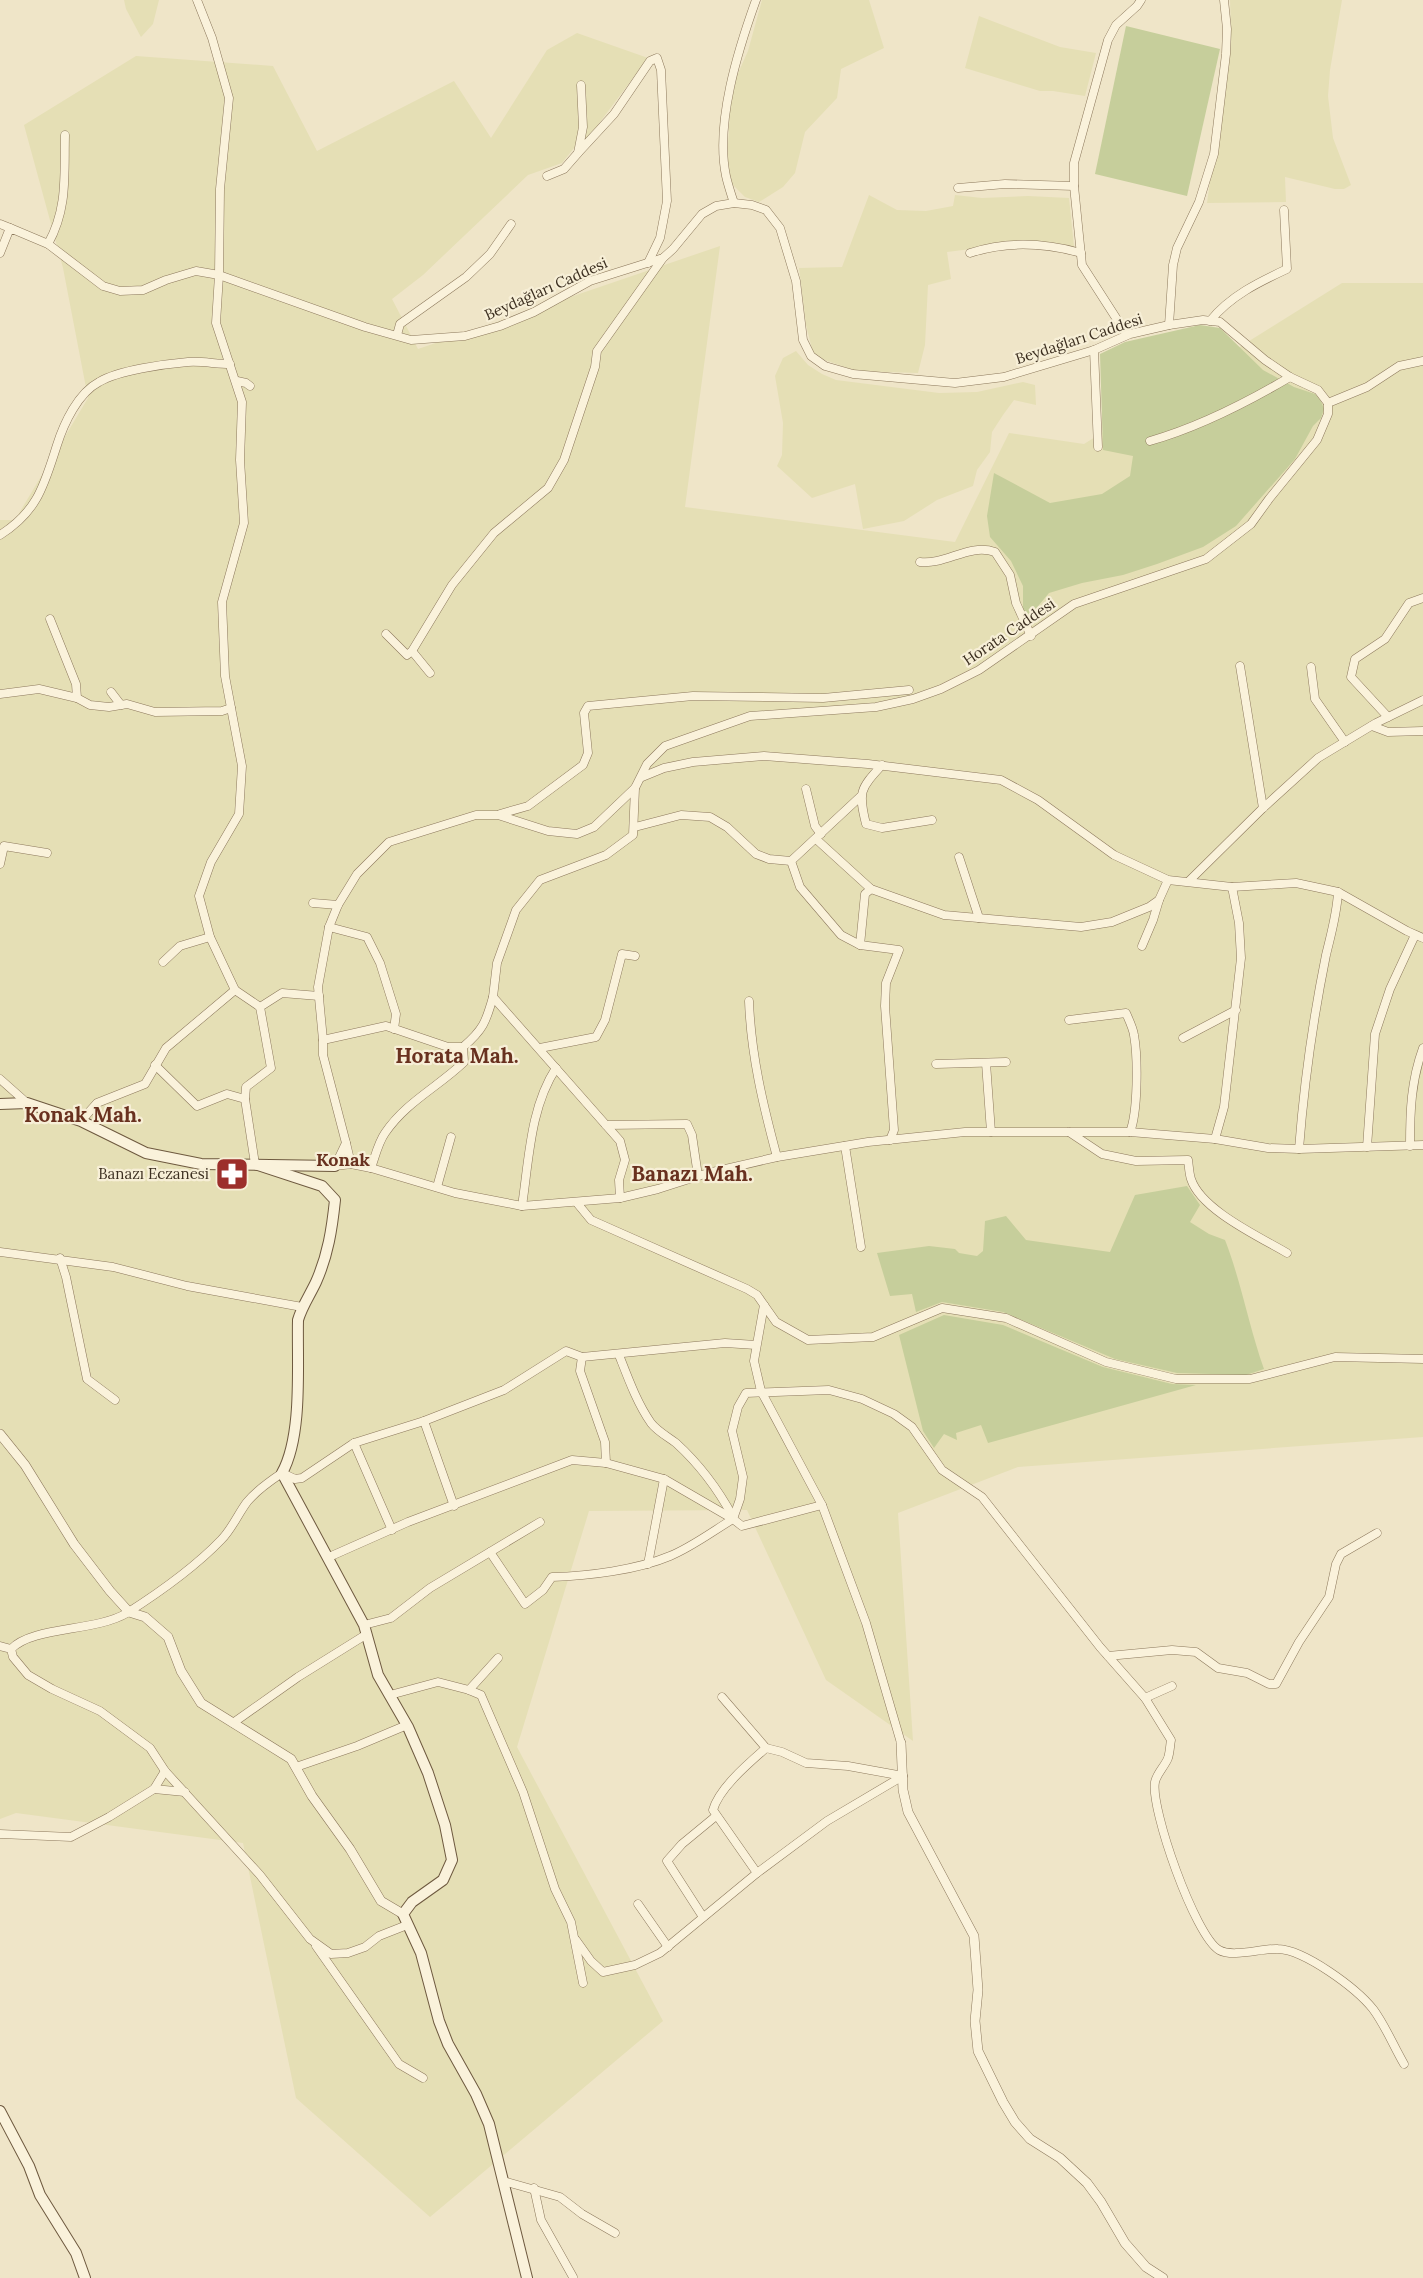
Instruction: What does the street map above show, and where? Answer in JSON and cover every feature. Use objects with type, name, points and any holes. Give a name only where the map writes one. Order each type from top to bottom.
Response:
[{"type":"main road","points":[[0,1104],[27,1103],[81,1120],[146,1153],[201,1164],[335,1166]]},
{"type":"main road","points":[[255,1164],[322,1186],[335,1200],[333,1226],[326,1256],[298,1320],[295,1428],[290,1459],[282,1473],[329,1557],[366,1630],[378,1675],[407,1725],[428,1773],[445,1826],[452,1860],[443,1880],[412,1902],[403,1914],[421,1953],[439,2021],[448,2044],[476,2094],[489,2124],[526,2278]]},
{"type":"main road","points":[[0,2111],[29,2166],[40,2195],[76,2253],[85,2278]]},
{"type":"street","points":[[197,0],[212,38],[229,98],[220,189],[216,323],[237,381],[242,402],[240,460],[244,523],[222,602],[225,676],[242,766],[238,814],[211,862],[200,896],[210,937],[235,990],[260,1007],[271,1068],[246,1087],[245,1100],[255,1164]]},
{"type":"street","points":[[734,203],[726,177],[724,159],[725,116],[737,53],[756,0]]},
{"type":"street","points":[[1127,335],[1082,265],[1074,163],[1108,40],[1116,25],[1141,0]]},
{"type":"street","points":[[1169,324],[1173,265],[1177,248],[1199,202],[1214,154],[1226,54],[1227,29],[1224,0]]},
{"type":"street","points":[[547,176],[564,169],[614,114],[650,61],[657,58],[661,70],[667,201],[660,238],[648,263]]},
{"type":"street","points":[[578,153],[583,127],[581,85]]},
{"type":"street","points":[[48,244],[56,229],[65,195],[65,135]]},
{"type":"street","points":[[958,188],[1005,184],[1074,186]]},
{"type":"street","name":"Beydağları Caddesi","points":[[0,224],[48,244],[103,286],[120,291],[143,290],[196,271],[219,275],[365,327],[411,340],[465,336],[500,326],[534,312],[590,281],[663,258],[702,214],[716,206],[734,203],[752,205],[766,210],[780,228],[796,281],[803,340],[811,356],[825,366],[853,374],[955,383],[1004,377],[1094,350],[1127,335],[1169,324],[1210,321]]},
{"type":"street","points":[[1210,321],[1218,310],[1248,288],[1287,269],[1284,210]]},
{"type":"street","points":[[397,336],[400,324],[466,277],[490,254],[511,224]]},
{"type":"street","points":[[0,253],[10,228]]},
{"type":"street","points":[[970,253],[1033,244],[1080,253]]},
{"type":"street","points":[[386,634],[407,655],[412,651],[452,585],[494,532],[548,488],[564,460],[596,368],[597,351],[663,258]]},
{"type":"street","points":[[1210,321],[1220,322],[1265,360],[1290,377],[1318,390],[1328,403],[1367,387],[1399,366],[1423,361]]},
{"type":"street","points":[[1094,350],[1098,447]]},
{"type":"street","points":[[0,535],[31,508],[46,483],[57,442],[72,410],[99,381],[132,371],[189,362],[230,364]]},
{"type":"street","points":[[1150,441],[1182,432],[1260,395],[1290,377]]},
{"type":"street","points":[[237,381],[250,386]]},
{"type":"street","name":"Horata Caddesi","points":[[498,815],[548,831],[577,834],[594,827],[635,788],[647,764],[665,746],[750,716],[876,707],[913,699],[941,689],[979,670],[1074,604],[1206,559],[1251,524],[1317,440],[1328,414],[1328,403]]},
{"type":"street","points":[[920,562],[937,561],[976,549],[995,552],[1010,575],[1016,603],[1031,636]]},
{"type":"street","points":[[1388,717],[1351,677],[1355,659],[1384,639],[1409,603],[1423,598]]},
{"type":"street","points":[[50,619],[76,684],[77,698]]},
{"type":"street","points":[[412,651],[430,673]]},
{"type":"street","points":[[1240,666],[1263,808]]},
{"type":"street","points":[[1311,667],[1315,699],[1345,742]]},
{"type":"street","points":[[0,694],[39,689],[77,698],[90,705],[128,704],[154,712],[222,711],[231,708]]},
{"type":"street","points":[[351,1164],[323,1055],[318,987],[329,927],[338,905],[357,874],[389,842],[476,815],[498,815],[528,806],[583,765],[588,753],[584,712],[588,706],[693,696],[824,698],[909,690]]},
{"type":"street","points":[[111,692],[121,705]]},
{"type":"street","points":[[1189,881],[1318,758],[1388,717],[1423,700]]},
{"type":"street","points":[[1372,726],[1388,732],[1423,731]]},
{"type":"street","points":[[642,777],[664,768],[693,762],[764,756],[882,765],[1001,780],[1038,800],[1114,855],[1168,880],[1232,887],[1296,883],[1338,892],[1419,936],[1390,989],[1375,1034],[1367,1147]]},
{"type":"street","points":[[635,827],[681,815],[710,817],[727,827],[756,854],[769,859],[791,861],[861,796],[865,784],[882,765]]},
{"type":"street","points":[[323,1040],[386,1026],[448,1047],[463,1047],[480,1032],[487,1020],[493,997],[497,963],[516,910],[540,880],[606,855],[633,835],[635,788]]},
{"type":"street","points":[[806,789],[818,837],[871,889],[944,915],[1081,927],[1112,922],[1149,907],[1159,900]]},
{"type":"street","points":[[861,796],[866,824],[882,828],[933,820]]},
{"type":"street","points":[[0,864],[2,846],[47,853]]},
{"type":"street","points":[[959,857],[979,918]]},
{"type":"street","points":[[791,861],[800,887],[841,935],[860,945],[899,950],[886,983],[885,1006],[894,1130],[890,1140]]},
{"type":"street","points":[[1142,946],[1168,880]]},
{"type":"street","points":[[1215,1139],[1224,1107],[1241,958],[1239,923],[1232,887]]},
{"type":"street","points":[[860,945],[865,894],[871,889]]},
{"type":"street","points":[[1299,1149],[1307,1060],[1317,1016],[1326,955],[1337,914],[1338,892]]},
{"type":"street","points":[[313,903],[338,905]]},
{"type":"street","points":[[329,927],[367,937],[380,963],[396,1014],[394,1029]]},
{"type":"street","points":[[163,962],[180,946],[210,937]]},
{"type":"street","points":[[540,1048],[596,1037],[605,1020],[622,954],[635,956]]},
{"type":"street","points":[[81,1120],[97,1103],[145,1084],[166,1048],[235,990]]},
{"type":"street","points":[[260,1007],[282,993],[319,996]]},
{"type":"street","points":[[493,997],[620,1141],[625,1160],[619,1180],[620,1198]]},
{"type":"street","points":[[749,1001],[750,1039],[762,1104],[777,1157]]},
{"type":"street","points":[[1183,1038],[1236,1010]]},
{"type":"street","points":[[1069,1020],[1126,1013],[1134,1033],[1137,1062],[1134,1122],[1130,1132]]},
{"type":"street","points":[[371,1168],[384,1135],[406,1106],[465,1062],[463,1047]]},
{"type":"street","points":[[1410,1146],[1410,1108],[1415,1070],[1423,1048]]},
{"type":"street","points":[[936,1064],[1006,1062]]},
{"type":"street","points":[[986,1063],[991,1132]]},
{"type":"street","points":[[155,1065],[197,1106],[227,1094],[245,1100]]},
{"type":"street","points":[[522,1206],[534,1127],[546,1084],[556,1068]]},
{"type":"street","points":[[0,1079],[27,1103]]},
{"type":"street","points":[[606,1125],[687,1124],[692,1135],[698,1176]]},
{"type":"street","points":[[335,1166],[351,1164],[371,1168],[455,1193],[522,1206],[620,1198],[777,1157],[890,1140],[965,1132],[1130,1132],[1215,1139],[1268,1148],[1299,1149],[1423,1145]]},
{"type":"street","points":[[1070,1132],[1102,1154],[1136,1161],[1188,1160],[1191,1180],[1206,1201],[1235,1222],[1287,1253]]},
{"type":"street","points":[[437,1187],[451,1137]]},
{"type":"street","points":[[335,1166],[346,1143]]},
{"type":"street","points":[[846,1146],[861,1247]]},
{"type":"street","points":[[577,1203],[591,1220],[747,1289],[757,1295],[776,1322],[808,1340],[873,1337],[942,1308],[1006,1318],[1106,1362],[1176,1379],[1250,1379],[1335,1357],[1423,1359]]},
{"type":"street","points":[[0,1252],[60,1258],[113,1267],[187,1286],[302,1307]]},
{"type":"street","points":[[60,1258],[87,1379],[115,1400]]},
{"type":"street","points":[[764,1305],[754,1361],[761,1391],[822,1505],[866,1623],[901,1743],[903,1790],[908,1812],[974,1936],[978,1990],[975,2021],[978,2050],[1015,2122],[1029,2139],[1060,2158],[1087,2183],[1125,2243],[1146,2267],[1163,2278]]},
{"type":"street","points":[[11,1649],[17,1643],[34,1636],[112,1620],[129,1612],[183,1574],[223,1538],[248,1500],[282,1473],[294,1479],[302,1478],[354,1443],[424,1421],[504,1390],[566,1351],[582,1358],[725,1343],[756,1345]]},
{"type":"street","points":[[618,1355],[652,1425],[677,1444],[694,1462],[724,1501],[733,1519]]},
{"type":"street","points":[[582,1358],[580,1371],[605,1442],[606,1463]]},
{"type":"street","points":[[490,1552],[525,1604],[543,1590],[552,1577],[574,1576],[648,1564],[671,1556],[733,1519],[740,1499],[742,1478],[732,1431],[738,1407],[746,1393],[830,1390],[862,1399],[894,1414],[912,1426],[942,1470],[982,1497],[1108,1656],[1145,1698],[1171,1740],[1168,1758],[1155,1781],[1156,1805],[1182,1887],[1208,1940],[1219,1950],[1229,1953],[1280,1948],[1330,1971],[1372,2008],[1404,2064]]},
{"type":"street","points":[[424,1421],[454,1506]]},
{"type":"street","points":[[0,1434],[25,1465],[74,1544],[110,1592],[129,1612],[145,1617],[168,1637],[181,1671],[201,1703],[291,1759],[312,1796],[350,1849],[381,1901],[403,1914]]},
{"type":"street","points":[[354,1443],[392,1530]]},
{"type":"street","points":[[329,1557],[537,1472],[572,1460],[606,1463],[664,1479],[742,1526],[822,1505]]},
{"type":"street","points":[[648,1564],[664,1479]]},
{"type":"street","points":[[233,1723],[366,1630],[391,1618],[430,1588],[540,1522]]},
{"type":"street","points":[[1108,1656],[1172,1650],[1196,1652],[1218,1668],[1247,1673],[1276,1684],[1299,1642],[1329,1597],[1336,1564],[1341,1554],[1377,1533]]},
{"type":"street","points":[[0,1646],[11,1649]]},
{"type":"street","points":[[11,1649],[13,1657],[28,1675],[100,1711],[150,1748],[165,1771],[260,1875],[312,1940],[399,2064],[423,2078]]},
{"type":"street","points":[[469,1690],[498,1658]]},
{"type":"street","points":[[390,1695],[438,1682],[481,1695],[523,1792],[555,1889],[571,1922],[583,1983]]},
{"type":"street","points":[[1145,1698],[1172,1686]]},
{"type":"street","points":[[722,1697],[766,1748],[782,1752],[806,1763],[848,1766],[903,1776]]},
{"type":"street","points":[[296,1767],[357,1746],[407,1725]]},
{"type":"street","points":[[757,1873],[713,1810],[715,1803],[739,1772],[766,1748]]},
{"type":"street","points":[[0,1834],[71,1837],[154,1789],[165,1771]]},
{"type":"street","points":[[576,1940],[591,1961],[603,1972],[635,1965],[668,1947],[757,1873],[827,1821],[903,1776]]},
{"type":"street","points":[[154,1789],[185,1792]]},
{"type":"street","points":[[703,1917],[667,1861],[682,1844],[716,1816]]},
{"type":"street","points":[[638,1904],[668,1947]]},
{"type":"street","points":[[312,1940],[331,1954],[348,1953],[365,1947],[379,1936],[407,1925]]},
{"type":"street","points":[[503,2181],[560,2197],[582,2214],[615,2233]]},
{"type":"street","points":[[534,2188],[541,2220],[573,2277]]},
{"type":"shaded area","points":[[124,0],[159,0],[153,24],[141,37],[126,9]]},
{"type":"shaded area","points":[[762,0],[869,0],[884,48],[841,69],[837,98],[805,132],[795,173],[783,187],[759,202],[745,197],[732,184],[727,162],[730,109],[735,80],[748,51]]},
{"type":"shaded area","points":[[1230,0],[1342,0],[1328,96],[1333,138],[1351,185],[1344,189],[1335,189],[1285,177],[1286,202],[1207,203],[1231,30]]},
{"type":"shaded area","points":[[979,16],[1060,47],[1096,53],[1085,96],[1040,91],[965,68]]},
{"type":"shaded area","points":[[577,33],[648,58],[591,134],[574,148],[562,163],[528,175],[423,275],[392,299],[418,349],[720,246],[685,507],[955,542],[1009,433],[1084,444],[1342,283],[1423,283],[1423,1437],[1018,1467],[898,1513],[913,1741],[826,1680],[747,1510],[589,1511],[517,1747],[663,2021],[430,2217],[296,2098],[243,1843],[16,1813],[0,1819],[0,520],[15,520],[88,398],[63,268],[24,125],[136,56],[273,66],[317,151],[454,81],[491,138],[547,50]]},
{"type":"shaded area","points":[[869,195],[897,210],[926,211],[953,206],[955,195],[982,198],[1028,196],[1069,198],[1074,247],[1034,241],[947,252],[951,279],[928,285],[925,345],[918,373],[856,371],[822,359],[813,353],[806,325],[799,268],[842,267]]},
{"type":"shaded area","points":[[796,351],[808,365],[836,380],[939,393],[977,392],[1023,382],[1035,385],[1036,405],[1014,400],[992,432],[990,452],[977,470],[973,486],[937,500],[904,521],[863,529],[855,484],[812,498],[777,466],[782,455],[783,423],[775,376],[783,358]]},
{"type":"green space","points":[[1126,26],[1220,49],[1187,196],[1095,174]]},
{"type":"green space","points":[[1200,325],[1220,328],[1263,370],[1294,387],[1315,394],[1324,409],[1321,418],[1313,426],[1295,459],[1236,526],[1203,547],[1157,564],[1123,575],[1082,583],[1049,593],[1029,617],[1023,611],[1023,586],[1011,561],[990,537],[987,516],[994,473],[1050,503],[1102,494],[1130,476],[1133,456],[1103,450],[1100,354],[1125,342]]},
{"type":"green space","points":[[1187,1186],[1200,1205],[1190,1222],[1209,1234],[1225,1240],[1264,1369],[1246,1375],[1177,1373],[1115,1359],[1003,1312],[942,1302],[916,1312],[912,1294],[890,1296],[877,1253],[929,1246],[955,1249],[959,1253],[977,1256],[983,1251],[985,1221],[1006,1216],[1026,1240],[1110,1252],[1135,1195]]},
{"type":"green space","points":[[944,1315],[1003,1325],[1103,1367],[1172,1384],[1196,1385],[988,1443],[981,1425],[956,1433],[957,1440],[944,1434],[934,1448],[923,1431],[899,1335]]},
{"type":"place","name":"Banazı Eczanesi","points":[[232,1174]]},
{"type":"district","name":"Horata Mah.","points":[[457,1056]]},
{"type":"district","name":"Konak Mah.","points":[[83,1115]]},
{"type":"district","name":"Konak","points":[[343,1160]]},
{"type":"district","name":"Banazı Mah.","points":[[692,1174]]}]
